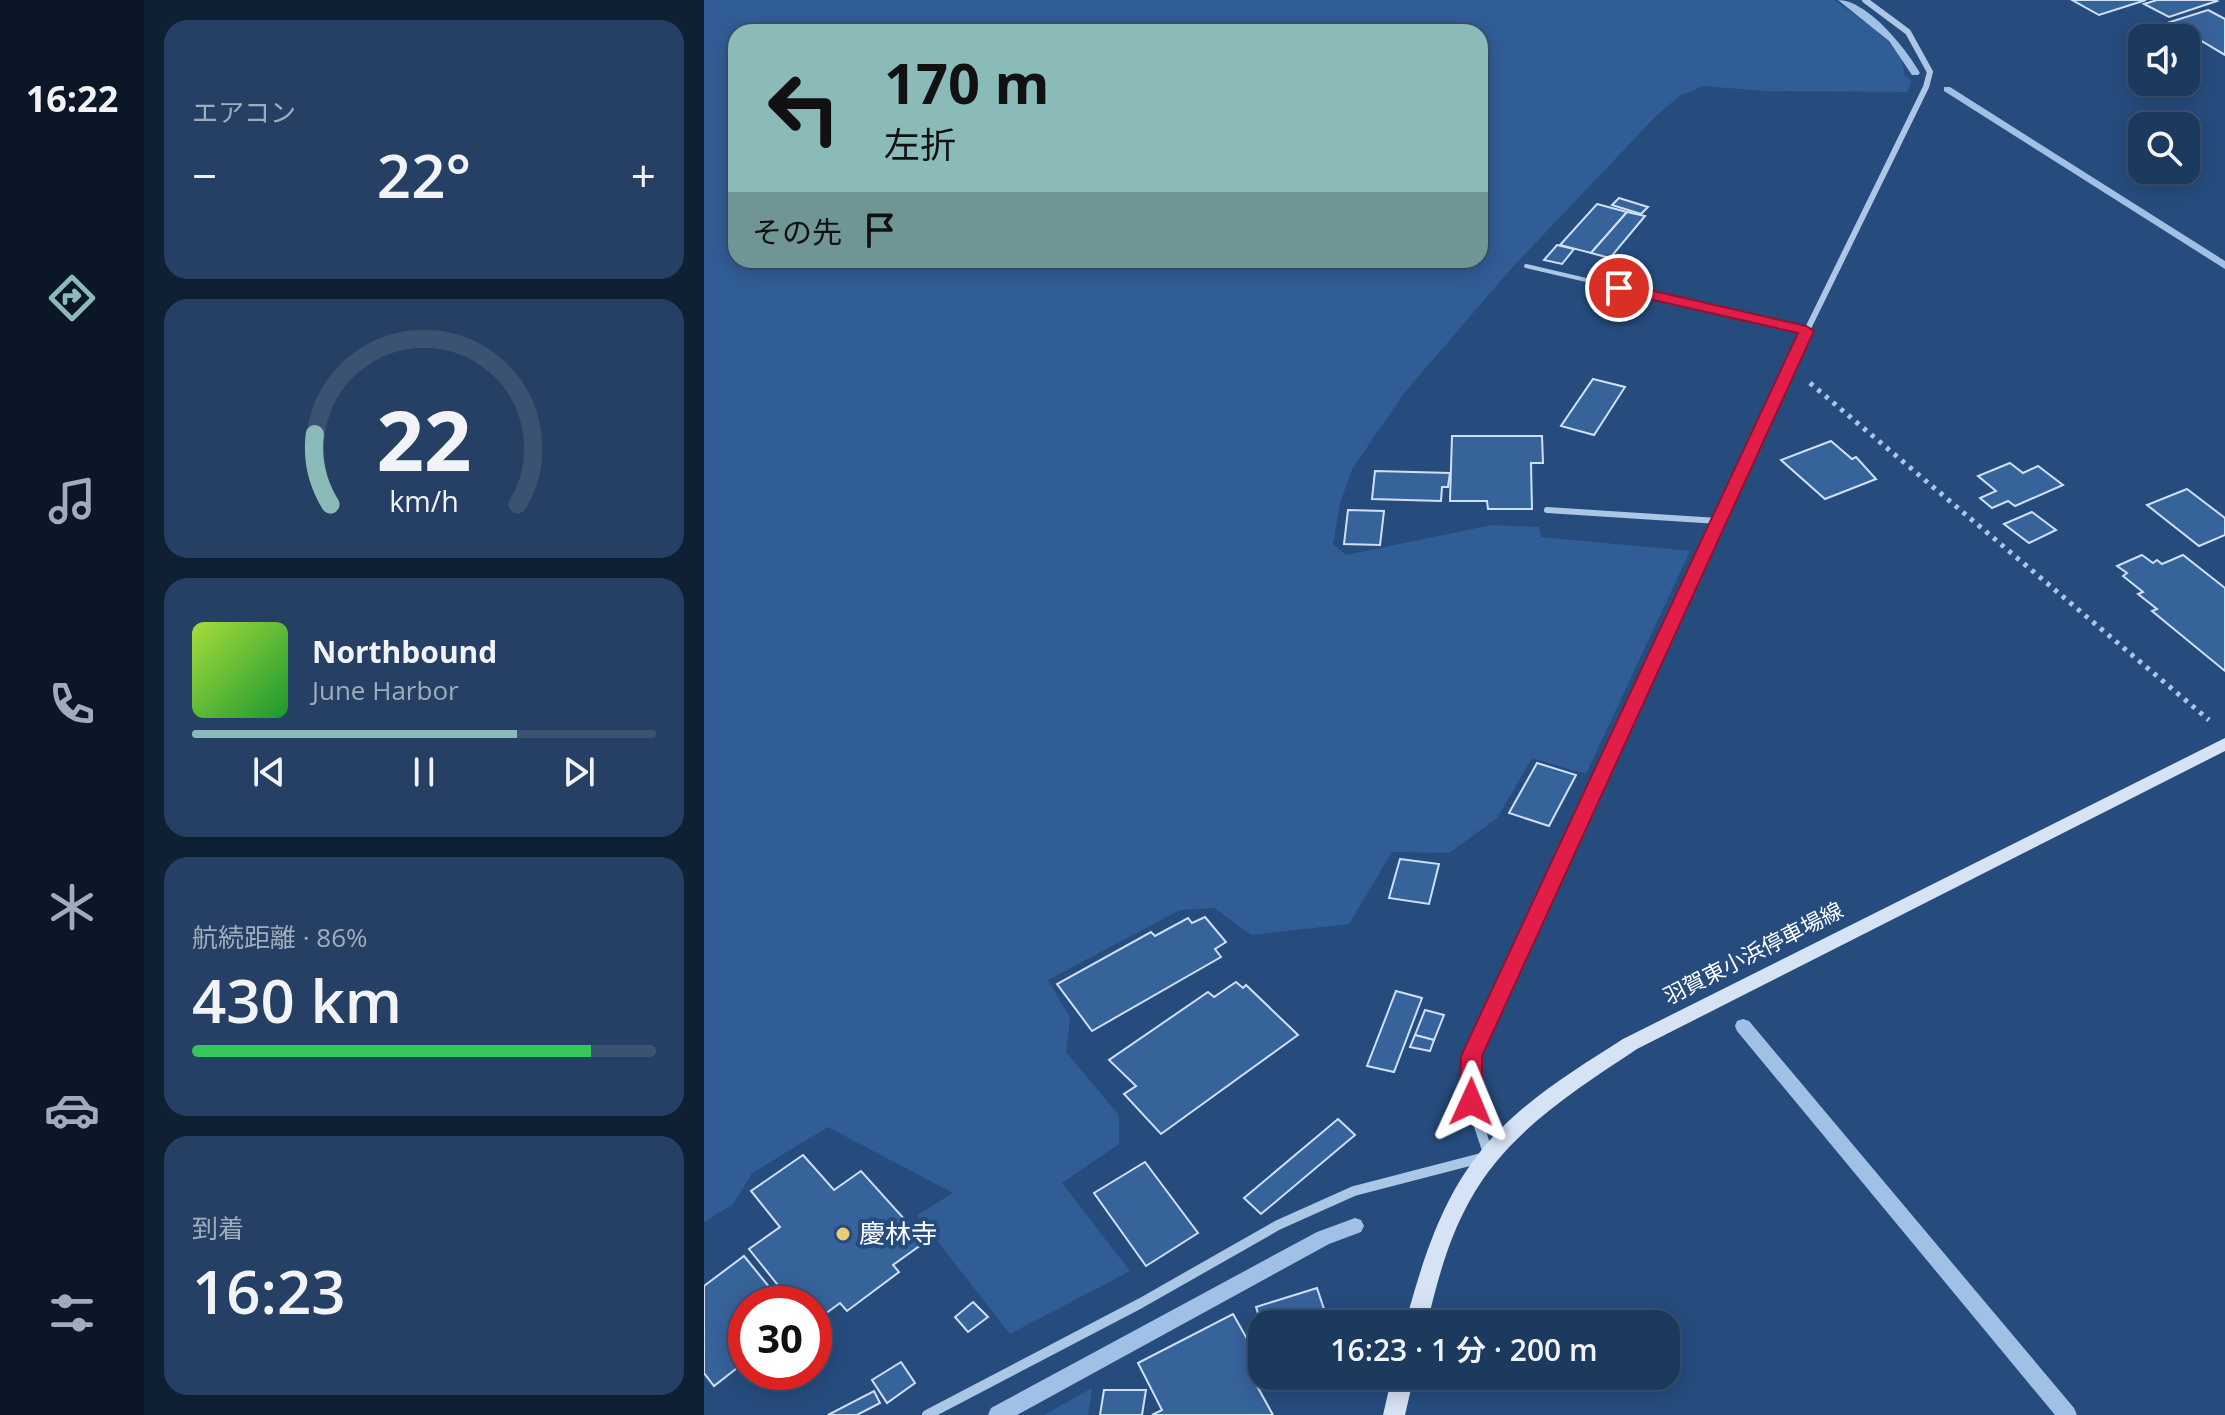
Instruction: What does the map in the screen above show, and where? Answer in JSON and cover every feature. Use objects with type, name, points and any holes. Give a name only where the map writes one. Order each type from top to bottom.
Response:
[{"type":"main road","name":"羽賀東小浜停車場線","points":[[1420,1310],[1431,1265],[1460,1199],[1489,1156],[1566,1086],[1630,1044],[2225,744]]},
{"type":"main road","points":[[1394,1415],[1400,1390]]},
{"type":"street","points":[[927,1415],[1141,1303],[1278,1225],[1354,1191],[1489,1156],[1471,1102],[1471,1056],[1806,331],[1926,87],[1930,72],[1908,32],[1865,0]]},
{"type":"lane","points":[[1526,266],[1806,331]]},
{"type":"lane","points":[[1547,510],[1718,521]]},
{"type":"path","points":[[1787,372],[1808,381],[2213,724]]},
{"type":"shaded area","points":[[704,0],[1834,0],[1889,42],[1903,64],[1904,75],[1912,81],[1907,92],[1765,91],[1703,86],[1679,96],[1655,117],[1510,270],[1405,392],[1352,469],[1340,503],[1333,544],[1346,555],[1492,525],[1539,527],[1541,537],[1690,551],[1586,774],[1532,758],[1497,818],[1449,853],[1392,852],[1349,924],[1251,935],[1215,908],[1180,910],[1048,980],[1070,1018],[1066,1052],[1119,1115],[1119,1144],[1062,1183],[1130,1271],[1010,1334],[917,1215],[953,1193],[828,1127],[752,1173],[733,1204],[704,1222]]},
{"type":"shaded area","points":[[1092,1388],[1088,1415],[1044,1415]]},
{"type":"building","points":[[2072,0],[2146,0],[2099,15]]},
{"type":"building","points":[[2157,0],[2217,1],[2169,17],[2144,4]]},
{"type":"building","points":[[2208,10],[2225,19],[2225,55],[2200,40],[2200,24],[2170,22]]},
{"type":"building","points":[[1619,198],[1648,207],[1641,214],[1612,205]]},
{"type":"building","points":[[1597,204],[1627,212],[1591,253],[1560,245]]},
{"type":"building","points":[[1627,212],[1645,216],[1610,258],[1591,253]]},
{"type":"building","points":[[1557,245],[1574,249],[1562,264],[1544,260]]},
{"type":"building","points":[[1593,379],[1625,387],[1594,435],[1561,426]]},
{"type":"building","points":[[1452,436],[1542,436],[1543,463],[1531,463],[1532,509],[1488,509],[1487,501],[1450,501]]},
{"type":"building","points":[[1831,441],[1852,459],[1856,457],[1876,479],[1825,499],[1781,460]]},
{"type":"building","points":[[2010,463],[2023,473],[2038,466],[2063,485],[2015,506],[2008,501],[1992,508],[1980,498],[1996,491],[1978,476]]},
{"type":"building","points":[[1375,471],[1450,473],[1448,487],[1442,487],[1441,501],[1372,499]]},
{"type":"building","points":[[2187,489],[2225,518],[2225,535],[2199,546],[2147,505]]},
{"type":"building","points":[[1348,510],[1384,511],[1380,545],[1344,544]]},
{"type":"building","points":[[2032,512],[2056,530],[2029,543],[2004,524]]},
{"type":"building","points":[[2142,555],[2153,563],[2157,560],[2162,564],[2183,555],[2225,588],[2225,671],[2152,611],[2157,609],[2138,594],[2143,592],[2123,576],[2127,573],[2117,566]]},
{"type":"building","points":[[1537,763],[1576,775],[1549,826],[1509,813]]},
{"type":"building","points":[[1400,859],[1439,864],[1429,904],[1389,898]]},
{"type":"building","points":[[1205,917],[1226,942],[1215,949],[1221,957],[1092,1031],[1057,984],[1151,932],[1155,936],[1188,918],[1192,923]]},
{"type":"building","points":[[1236,982],[1243,988],[1246,985],[1298,1035],[1161,1134],[1124,1094],[1136,1086],[1109,1060],[1208,992],[1214,997]]},
{"type":"building","points":[[1396,991],[1422,998],[1394,1072],[1367,1066]]},
{"type":"building","points":[[1425,1010],[1444,1015],[1434,1040],[1415,1035]]},
{"type":"building","points":[[1415,1035],[1434,1040],[1430,1051],[1410,1047]]},
{"type":"building","points":[[1338,1119],[1355,1135],[1261,1214],[1244,1198]]},
{"type":"building","name":"慶林寺","points":[[803,1155],[834,1190],[861,1171],[925,1242],[893,1265],[899,1272],[847,1311],[840,1303],[832,1309],[832,1286],[779,1286],[749,1249],[780,1227],[751,1191]]},
{"type":"building","points":[[1145,1162],[1198,1233],[1146,1266],[1094,1193]]},
{"type":"building","points":[[744,1256],[768,1286],[728,1286],[728,1375],[714,1386],[704,1373],[704,1286]]},
{"type":"building","points":[[1317,1288],[1324,1310],[1257,1310],[1256,1307]]},
{"type":"building","points":[[973,1302],[988,1317],[968,1332],[955,1317]]},
{"type":"building","points":[[1233,1314],[1248,1340],[1248,1390],[1259,1390],[1273,1415],[1152,1415],[1162,1410],[1138,1363]]},
{"type":"building","points":[[901,1362],[915,1383],[887,1403],[872,1380]]},
{"type":"building","points":[[1104,1390],[1146,1390],[1142,1415],[1100,1415]]},
{"type":"building","points":[[874,1391],[880,1403],[857,1415],[828,1415]]},
{"type":"waterway","points":[[1842,0],[1893,40],[1915,73]]},
{"type":"waterway","points":[[1947,89],[2225,266]]},
{"type":"waterway","points":[[1743,1026],[2067,1415]]},
{"type":"waterway","points":[[998,1415],[1323,1238],[1355,1226]]},
{"type":"place","name":"慶林寺","points":[[843,1234]]},
{"type":"route","points":[[1471,1102],[1471,1056],[1806,331],[1619,288]]}]
